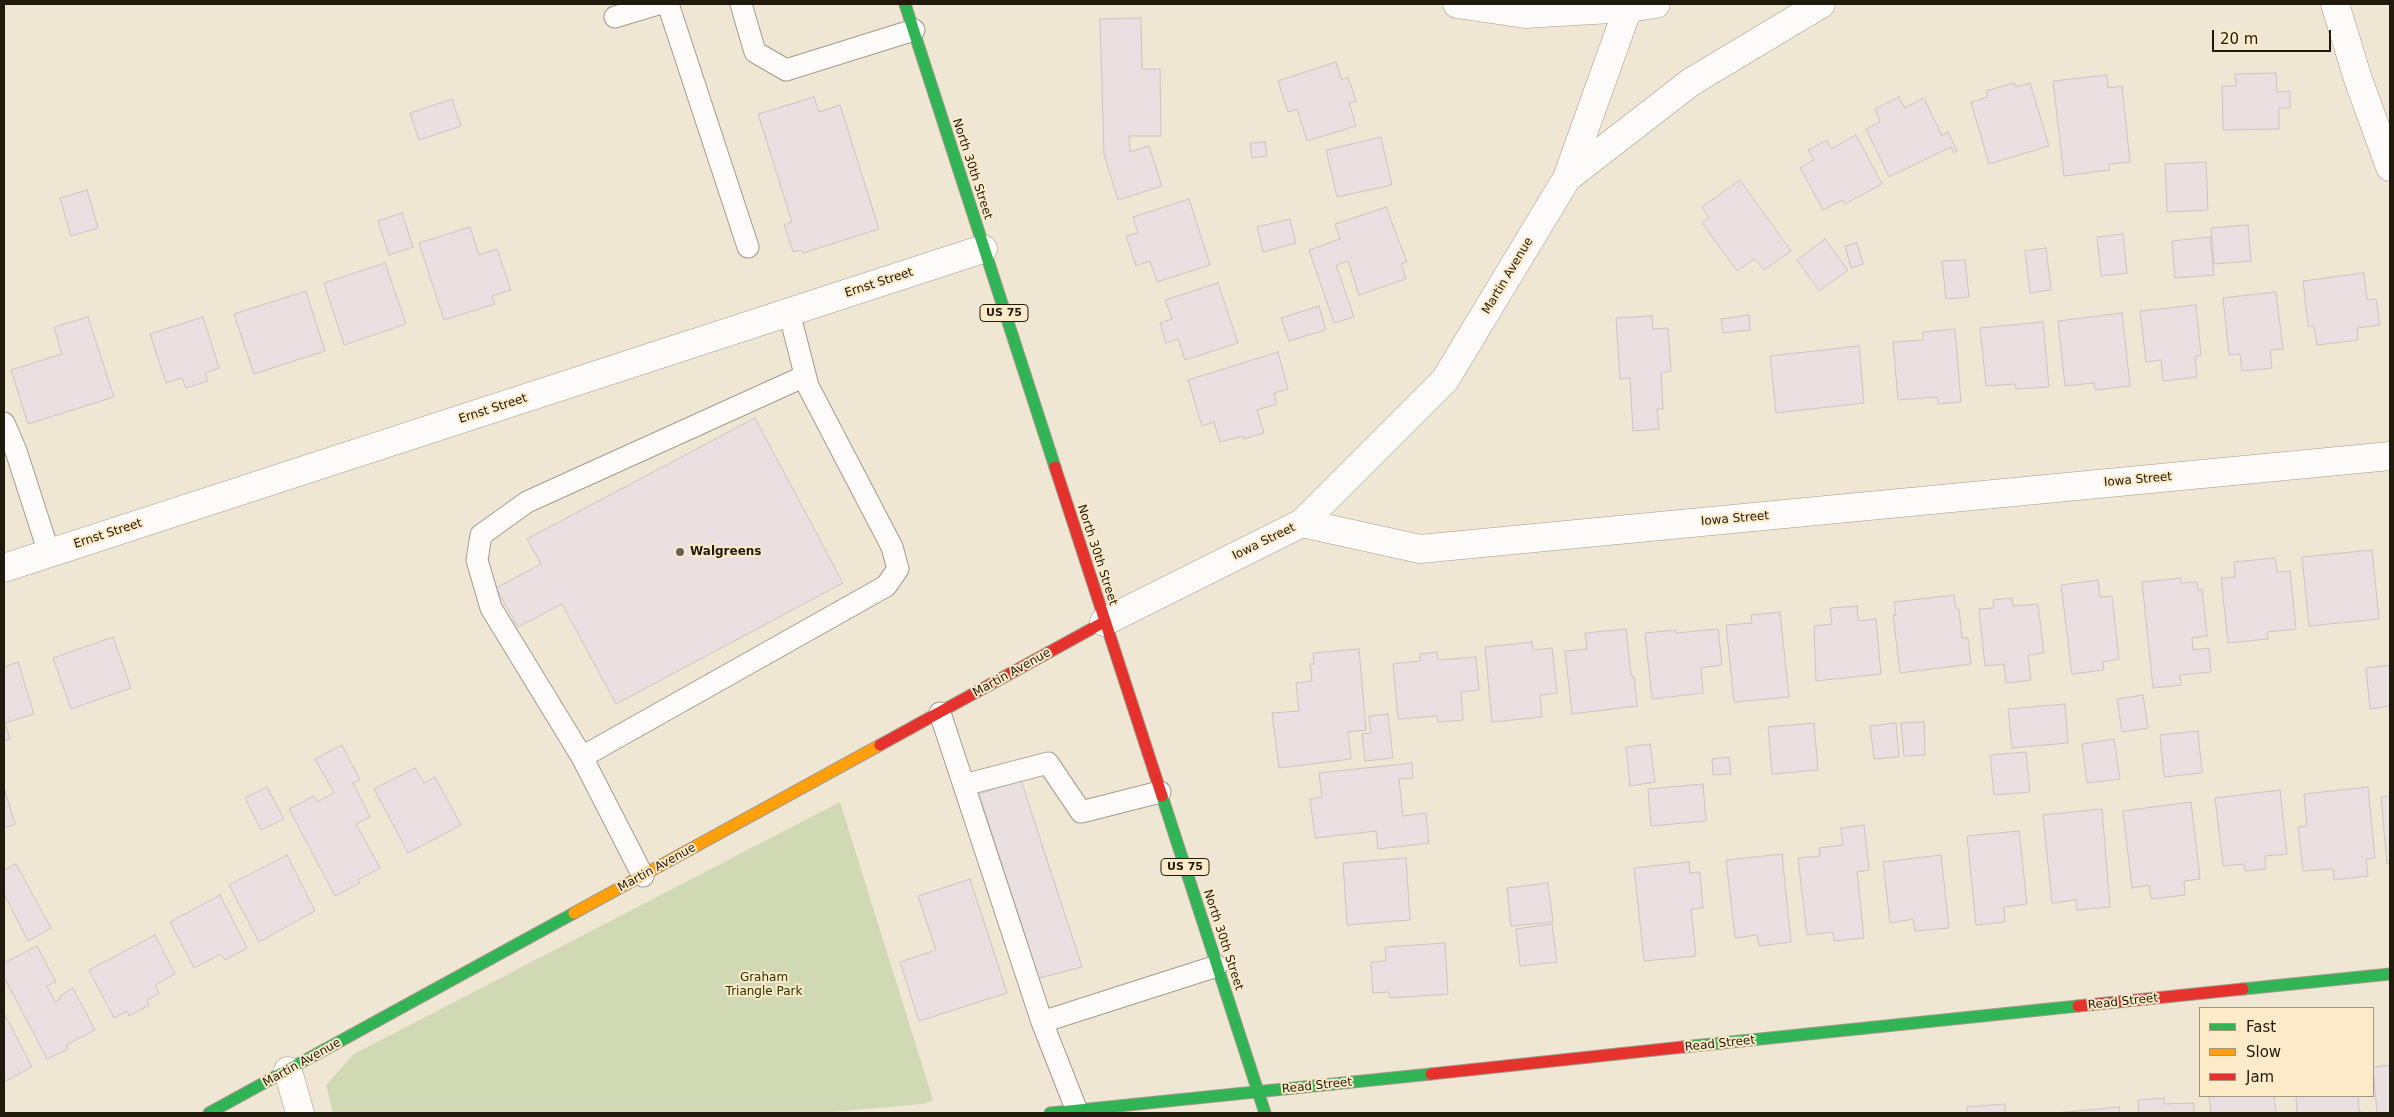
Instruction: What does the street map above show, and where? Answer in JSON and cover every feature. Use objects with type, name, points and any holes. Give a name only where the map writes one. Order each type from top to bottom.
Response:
[{"type":"main road","name":"North 30th Street","points":[[905,4],[1104,622],[1265,1113]]},
{"type":"main road","name":"Martin Avenue","points":[[210,1113],[1104,622]]},
{"type":"main road","name":"Read Street","points":[[1050,1113],[1143,1109],[1258,1092],[2390,974]]},
{"type":"street","points":[[1457,4],[1524,14],[1656,4]]},
{"type":"street","points":[[1567,178],[1691,82],[1821,4]]},
{"type":"street","points":[[2335,4],[2358,79],[2390,167]]},
{"type":"street","name":"Martin Avenue","points":[[1302,524],[1445,380],[1567,178],[1629,6]]},
{"type":"street","name":"Ernst Street","points":[[4,568],[983,249]]},
{"type":"street","name":"Iowa Street","points":[[1104,622],[1302,524],[1420,549],[2390,456]]},
{"type":"street","points":[[288,1071],[300,1113]]},
{"type":"lane","points":[[615,18],[658,4]]},
{"type":"lane","points":[[668,4],[748,247]]},
{"type":"lane","points":[[741,4],[755,52],[786,70],[914,30]]},
{"type":"lane","points":[[582,757],[886,586],[898,569],[892,547],[808,386],[788,312]]},
{"type":"lane","points":[[643,876],[582,757],[491,608],[477,560],[481,535],[527,502],[805,376]]},
{"type":"lane","points":[[4,423],[16,451],[49,553]]},
{"type":"lane","points":[[940,712],[1042,1022],[1077,1111]]},
{"type":"lane","points":[[964,786],[1048,764],[1081,812],[1160,792]]},
{"type":"lane","points":[[1042,1022],[1217,966]]},
{"type":"green space","name":"Graham Triangle Park","points":[[840,802],[933,1100],[923,1104],[819,1113],[333,1113],[326,1085],[354,1054]]},
{"type":"building","points":[[1141,18],[1142,69],[1160,69],[1161,136],[1129,136],[1130,152],[1149,146],[1162,186],[1118,200],[1104,154],[1100,19]]},
{"type":"building","points":[[1336,62],[1342,80],[1348,77],[1356,101],[1349,103],[1356,126],[1307,141],[1297,109],[1288,112],[1278,81]]},
{"type":"building","points":[[2276,73],[2277,92],[2290,91],[2290,108],[2279,108],[2279,129],[2223,130],[2222,86],[2236,86],[2235,74]]},
{"type":"building","points":[[2107,75],[2108,88],[2122,86],[2130,162],[2109,164],[2109,170],[2064,176],[2053,81]]},
{"type":"building","points":[[2014,83],[2015,87],[2030,83],[2049,146],[1989,164],[1971,102],[1988,97],[1986,91]]},
{"type":"building","points":[[814,97],[819,112],[840,105],[879,229],[803,253],[801,250],[793,252],[784,225],[792,222],[758,114]]},
{"type":"building","points":[[1899,97],[1905,108],[1924,98],[1942,136],[1948,132],[1957,151],[1954,153],[1951,147],[1889,177],[1866,129],[1880,122],[1875,109]]},
{"type":"building","points":[[452,99],[461,126],[419,140],[410,113]]},
{"type":"building","points":[[1856,135],[1882,184],[1845,204],[1842,200],[1823,210],[1800,168],[1814,160],[1808,150],[1827,140],[1831,149]]},
{"type":"building","points":[[1381,137],[1392,185],[1337,197],[1326,150]]},
{"type":"building","points":[[1265,142],[1267,156],[1252,158],[1250,143]]},
{"type":"building","points":[[2206,162],[2208,210],[2167,212],[2165,164]]},
{"type":"building","points":[[1740,180],[1791,251],[1764,270],[1755,259],[1737,271],[1702,223],[1709,218],[1702,207]]},
{"type":"building","points":[[87,190],[98,228],[71,236],[60,198]]},
{"type":"building","points":[[1189,199],[1210,265],[1157,282],[1150,261],[1136,266],[1126,236],[1138,233],[1133,217]]},
{"type":"building","points":[[1386,207],[1407,262],[1401,264],[1406,279],[1359,295],[1348,261],[1336,265],[1354,317],[1334,323],[1309,250],[1340,239],[1335,224]]},
{"type":"building","points":[[402,213],[413,247],[389,255],[378,221]]},
{"type":"building","points":[[1290,219],[1296,243],[1263,252],[1257,227]]},
{"type":"building","points":[[2248,225],[2251,261],[2214,264],[2211,228]]},
{"type":"building","points":[[470,227],[479,255],[497,249],[511,290],[492,296],[495,304],[444,320],[419,243]]},
{"type":"building","points":[[2123,234],[2127,273],[2101,276],[2097,237]]},
{"type":"building","points":[[2210,237],[2214,275],[2175,278],[2172,241]]},
{"type":"building","points":[[1825,239],[1848,270],[1819,291],[1797,260]]},
{"type":"building","points":[[1857,243],[1863,264],[1851,268],[1845,246]]},
{"type":"building","points":[[2046,248],[2051,290],[2030,293],[2025,251]]},
{"type":"building","points":[[1965,260],[1969,297],[1946,299],[1942,261]]},
{"type":"building","points":[[385,263],[406,324],[344,345],[324,283]]},
{"type":"building","points":[[2364,273],[2367,300],[2376,299],[2380,325],[2357,328],[2358,340],[2317,345],[2314,326],[2308,326],[2303,281]]},
{"type":"building","points":[[1218,283],[1238,343],[1185,360],[1178,339],[1166,343],[1160,323],[1172,319],[1165,300]]},
{"type":"building","points":[[306,291],[325,351],[254,374],[234,314]]},
{"type":"building","points":[[2276,292],[2283,349],[2270,350],[2272,368],[2242,371],[2240,354],[2229,355],[2223,298]]},
{"type":"building","points":[[2196,305],[2201,355],[2195,357],[2197,377],[2163,381],[2161,360],[2146,362],[2140,311]]},
{"type":"building","points":[[1319,306],[1326,330],[1289,341],[1281,318]]},
{"type":"building","points":[[2122,313],[2130,386],[2095,390],[2094,383],[2065,386],[2058,321]]},
{"type":"building","points":[[1749,315],[1750,330],[1723,333],[1721,319]]},
{"type":"building","points":[[1652,316],[1653,329],[1668,328],[1671,371],[1661,373],[1663,409],[1657,409],[1659,429],[1633,431],[1630,378],[1620,379],[1616,318]]},
{"type":"building","points":[[88,317],[114,397],[28,424],[11,370],[62,354],[54,327]]},
{"type":"building","points":[[203,317],[219,368],[205,373],[208,381],[186,388],[182,378],[166,383],[150,334]]},
{"type":"building","points":[[2043,322],[2049,387],[2016,389],[2015,384],[1986,386],[1980,328]]},
{"type":"building","points":[[1955,329],[1961,402],[1938,404],[1937,397],[1898,400],[1893,342],[1923,340],[1923,332]]},
{"type":"building","points":[[1859,346],[1864,403],[1776,413],[1770,356]]},
{"type":"building","points":[[1278,352],[1288,389],[1274,393],[1277,404],[1257,410],[1264,433],[1244,439],[1243,436],[1220,442],[1214,422],[1202,426],[1188,380]]},
{"type":"building","name":"Walgreens","points":[[755,418],[843,583],[616,704],[562,604],[518,627],[496,588],[541,564],[527,539]]},
{"type":"building","points":[[2372,550],[2379,619],[2309,626],[2302,557]]},
{"type":"building","points":[[2275,558],[2277,572],[2290,571],[2296,629],[2267,632],[2268,639],[2228,643],[2221,578],[2235,577],[2234,562]]},
{"type":"building","points":[[2181,578],[2181,583],[2197,582],[2198,590],[2202,589],[2207,636],[2192,638],[2193,650],[2209,648],[2211,672],[2180,675],[2181,685],[2153,688],[2142,582]]},
{"type":"building","points":[[2098,580],[2100,597],[2112,596],[2119,659],[2103,662],[2104,670],[2072,674],[2061,585]]},
{"type":"building","points":[[1954,595],[1956,609],[1959,609],[1962,638],[1968,638],[1971,664],[1900,673],[1893,615],[1896,615],[1894,602]]},
{"type":"building","points":[[2012,598],[2013,606],[2038,604],[2044,653],[2028,655],[2031,680],[2006,683],[2004,664],[1985,666],[1979,609],[1994,608],[1993,600]]},
{"type":"building","points":[[1857,606],[1858,621],[1876,619],[1881,674],[1816,681],[1814,626],[1832,624],[1830,608]]},
{"type":"building","points":[[1780,612],[1789,697],[1734,702],[1726,625],[1752,623],[1751,615]]},
{"type":"building","points":[[1626,629],[1631,676],[1634,676],[1637,706],[1572,714],[1565,651],[1587,649],[1585,633]]},
{"type":"building","points":[[1718,629],[1722,665],[1701,668],[1703,693],[1652,699],[1645,633],[1676,630],[1676,633]]},
{"type":"building","points":[[113,637],[131,688],[71,709],[53,658]]},
{"type":"building","points":[[1532,642],[1533,650],[1552,648],[1557,693],[1540,695],[1542,717],[1492,722],[1485,647]]},
{"type":"building","points":[[1359,649],[1366,730],[1348,732],[1351,759],[1279,768],[1272,713],[1299,711],[1296,683],[1312,681],[1310,664],[1314,664],[1313,653]]},
{"type":"building","points":[[1437,652],[1438,660],[1476,657],[1479,690],[1461,692],[1463,720],[1438,722],[1437,716],[1398,719],[1393,664],[1420,661],[1420,654]]},
{"type":"building","points":[[18,662],[34,714],[5,723],[10,739],[4,741],[4,667]]},
{"type":"building","points":[[2390,665],[2390,706],[2370,709],[2366,668]]},
{"type":"building","points":[[2143,695],[2148,728],[2122,732],[2117,699]]},
{"type":"building","points":[[2065,704],[2068,743],[2012,748],[2008,709]]},
{"type":"building","points":[[1388,714],[1393,758],[1365,761],[1362,734],[1371,733],[1369,716]]},
{"type":"building","points":[[1924,722],[1925,755],[1904,756],[1901,723]]},
{"type":"building","points":[[1814,723],[1818,770],[1772,774],[1768,727]]},
{"type":"building","points":[[1896,723],[1899,757],[1874,759],[1870,726]]},
{"type":"building","points":[[2198,731],[2202,773],[2164,777],[2160,735]]},
{"type":"building","points":[[2114,739],[2120,779],[2087,783],[2082,744]]},
{"type":"building","points":[[1650,744],[1655,782],[1630,786],[1626,747]]},
{"type":"building","points":[[342,745],[360,780],[353,783],[370,817],[356,824],[380,868],[358,880],[360,883],[335,896],[289,809],[314,796],[317,802],[334,793],[315,759]]},
{"type":"building","points":[[2026,752],[2030,792],[1994,795],[1990,755]]},
{"type":"building","points":[[1729,757],[1731,774],[1713,775],[1712,759]]},
{"type":"building","points":[[1412,763],[1413,778],[1399,779],[1403,816],[1426,813],[1429,843],[1378,849],[1376,831],[1315,838],[1310,799],[1322,797],[1319,773]]},
{"type":"building","points":[[415,768],[424,783],[435,777],[461,825],[408,853],[374,789]]},
{"type":"building","points":[[1021,780],[1082,967],[1039,978],[979,794]]},
{"type":"building","points":[[1703,784],[1706,821],[1651,826],[1648,789]]},
{"type":"building","points":[[267,787],[284,819],[261,830],[245,798]]},
{"type":"building","points":[[2368,787],[2375,858],[2366,859],[2368,876],[2334,880],[2333,869],[2303,871],[2298,827],[2307,826],[2304,794]]},
{"type":"building","points":[[4,788],[15,824],[4,828]]},
{"type":"building","points":[[2280,790],[2287,854],[2265,856],[2266,869],[2245,871],[2244,864],[2223,866],[2215,798]]},
{"type":"building","points":[[2390,796],[2390,863],[2387,864],[2381,797]]},
{"type":"building","points":[[2191,802],[2200,879],[2184,881],[2185,895],[2151,899],[2149,885],[2132,888],[2123,811]]},
{"type":"building","points":[[2102,809],[2110,907],[2077,910],[2076,900],[2052,903],[2043,815]]},
{"type":"building","points":[[1864,825],[1869,870],[1857,872],[1864,938],[1834,941],[1833,932],[1807,935],[1798,858],[1820,856],[1819,848],[1843,845],[1841,828]]},
{"type":"building","points":[[2019,831],[2027,904],[2004,907],[2005,922],[1976,925],[1967,836]]},
{"type":"building","points":[[1782,854],[1791,942],[1759,946],[1757,935],[1735,938],[1726,860]]},
{"type":"building","points":[[287,855],[315,911],[259,942],[229,885]]},
{"type":"building","points":[[1941,855],[1949,928],[1915,931],[1913,919],[1890,923],[1883,862]]},
{"type":"building","points":[[1406,858],[1410,920],[1347,925],[1343,863]]},
{"type":"building","points":[[1689,862],[1690,873],[1700,872],[1703,908],[1691,909],[1696,956],[1644,961],[1634,868]]},
{"type":"building","points":[[16,864],[51,928],[28,941],[4,894],[4,870]]},
{"type":"building","points":[[970,879],[1007,993],[919,1021],[900,962],[936,950],[918,896]]},
{"type":"building","points":[[1548,883],[1553,922],[1511,926],[1507,888]]},
{"type":"building","points":[[220,895],[247,948],[225,960],[221,954],[194,968],[170,922]]},
{"type":"building","points":[[1552,924],[1557,962],[1520,966],[1516,929]]},
{"type":"building","points":[[155,935],[175,974],[155,985],[159,994],[147,1000],[149,1005],[129,1016],[127,1011],[114,1018],[89,970]]},
{"type":"building","points":[[1445,943],[1448,994],[1390,998],[1389,992],[1373,993],[1371,962],[1386,961],[1385,947]]},
{"type":"building","points":[[37,946],[56,982],[47,986],[55,1002],[61,998],[60,996],[73,988],[95,1030],[66,1045],[68,1049],[47,1059],[4,977],[4,963]]},
{"type":"building","points":[[4,1013],[32,1067],[4,1082]]},
{"type":"building","points":[[2390,1065],[2390,1113],[2377,1113],[2374,1067]]},
{"type":"building","points":[[2209,1097],[2274,1097],[2276,1113],[2211,1113]]},
{"type":"building","points":[[2296,1097],[2358,1097],[2359,1112],[2366,1113],[2297,1113]]},
{"type":"building","points":[[2164,1098],[2164,1104],[2194,1103],[2194,1113],[2139,1113],[2138,1100]]},
{"type":"building","points":[[2005,1104],[2005,1113],[1968,1113],[1967,1107]]},
{"type":"building","points":[[2119,1107],[2120,1113],[2055,1113]]},
{"type":"traffic: fast","points":[[905,4],[1055,467]]},
{"type":"traffic: fast","points":[[1162,796],[1265,1113]]},
{"type":"traffic: fast","points":[[209,1113],[574,913]]},
{"type":"traffic: fast","points":[[2243,989],[2390,974]]},
{"type":"traffic: fast","points":[[1683,1047],[2078,1006]]},
{"type":"traffic: fast","points":[[1050,1113],[1431,1074]]},
{"type":"traffic: slow","points":[[574,913],[880,745]]},
{"type":"traffic: jam","points":[[1055,467],[1162,796]]},
{"type":"traffic: jam","points":[[880,745],[1104,622]]},
{"type":"traffic: jam","points":[[2078,1006],[2243,989]]},
{"type":"traffic: jam","points":[[1431,1074],[1683,1047]]},
{"type":"place","name":"Walgreens","points":[[680,552]]}]
